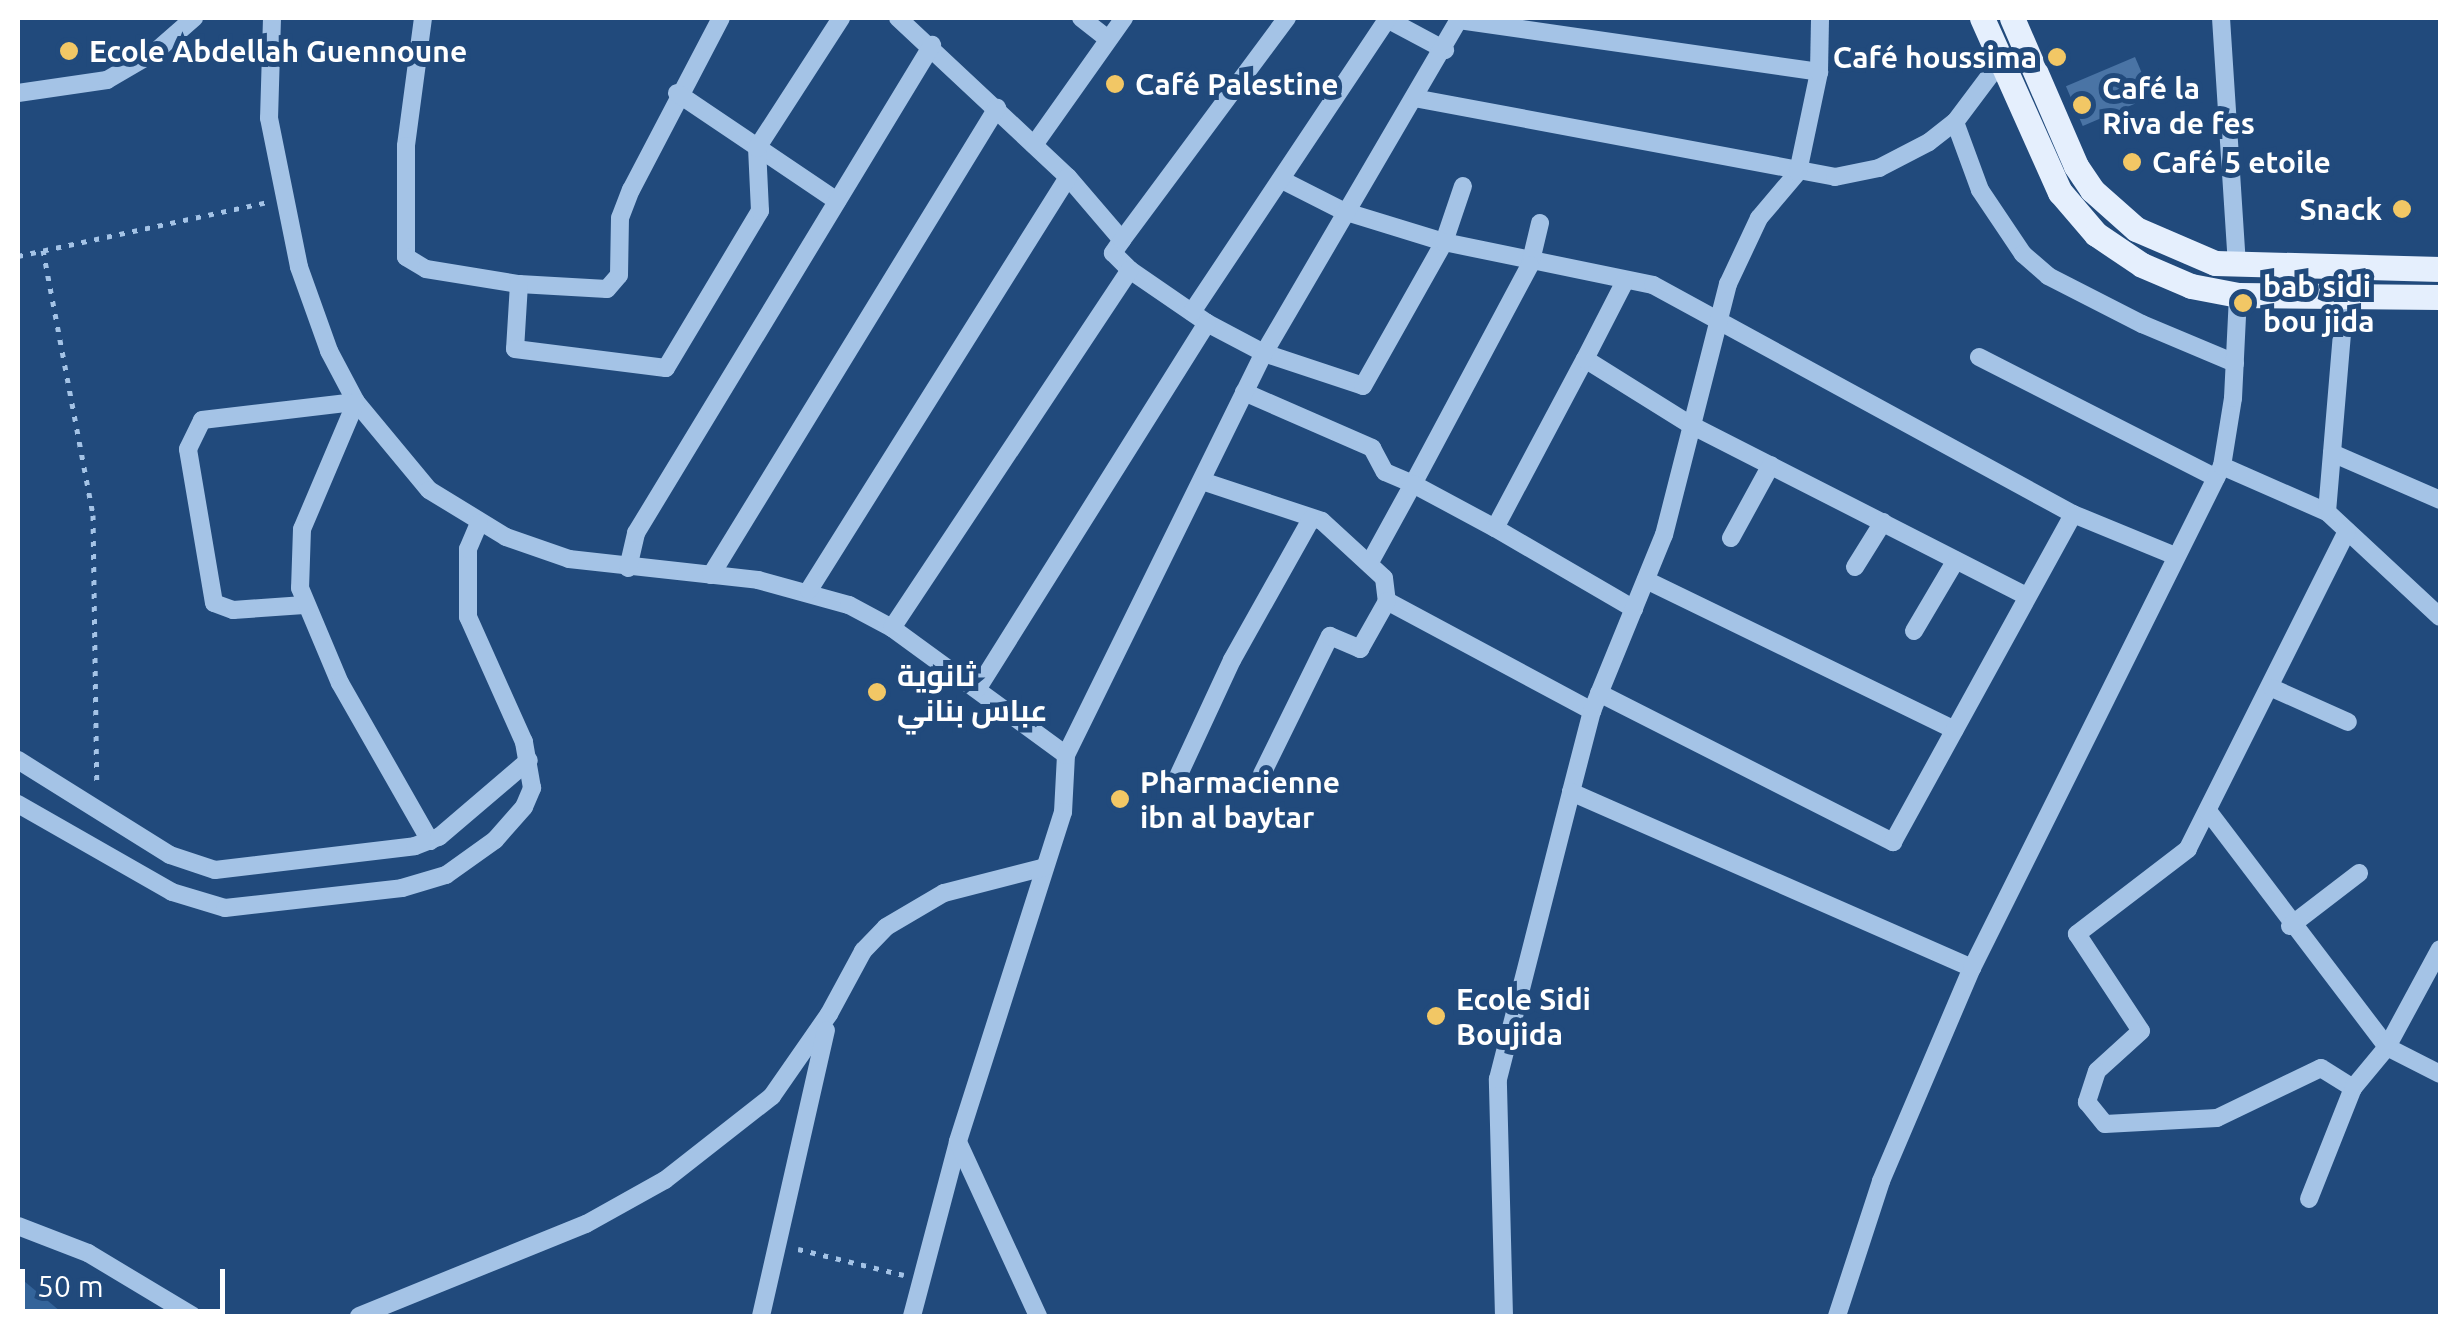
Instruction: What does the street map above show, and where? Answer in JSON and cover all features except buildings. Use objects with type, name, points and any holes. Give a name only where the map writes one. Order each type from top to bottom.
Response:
[{"type":"main road","points":[[1982,18],[2060,192],[2096,234],[2160,274],[2238,296],[2440,297]]},
{"type":"main road","points":[[2012,18],[2066,146],[2092,190],[2121,218],[2172,249],[2237,266],[2440,269]]},
{"type":"street","points":[[18,94],[107,80],[155,52],[194,18]]},
{"type":"street","points":[[272,18],[267,87],[284,198],[308,292],[356,402],[430,490],[480,523],[569,559],[809,590],[892,628],[1066,755]]},
{"type":"street","points":[[423,18],[406,146],[406,258],[426,269],[519,284],[607,289],[615,283],[620,218],[677,92],[721,18]]},
{"type":"street","points":[[519,284],[516,349],[666,368],[760,211],[758,148],[841,18]]},
{"type":"street","points":[[898,18],[932,45],[1068,177],[1122,240]]},
{"type":"street","points":[[1080,18],[1108,39]]},
{"type":"street","points":[[1034,145],[1124,18]]},
{"type":"street","points":[[1287,18],[1113,253],[1130,270],[1199,318],[1264,353],[1363,386],[1444,242],[1462,186]]},
{"type":"street","points":[[978,688],[1282,180],[1387,18],[1444,50]]},
{"type":"street","points":[[1504,1316],[1498,1079],[1596,702],[1664,535],[1715,323],[1744,245],[1798,172],[1820,72],[1820,18]]},
{"type":"street","points":[[2222,18],[2237,266]]},
{"type":"street","points":[[912,1316],[958,1142],[1046,867],[1070,778],[1066,755],[1264,353],[1343,211],[1460,19],[1820,72]]},
{"type":"street","points":[[628,568],[636,533],[932,45]]},
{"type":"street","points":[[1414,98],[1835,177],[1879,168],[1955,122],[2000,62]]},
{"type":"street","points":[[677,92],[837,201]]},
{"type":"street","points":[[711,575],[997,108]]},
{"type":"street","points":[[1955,122],[2003,229],[2048,276],[2235,363]]},
{"type":"street","points":[[809,590],[1068,177]]},
{"type":"street","points":[[1282,180],[1343,211],[1444,242],[1530,265],[1653,285],[1715,323],[2073,514],[2174,555]]},
{"type":"street","points":[[1369,564],[1530,265],[1540,223]]},
{"type":"street","points":[[892,628],[1130,270]]},
{"type":"street","points":[[1495,528],[1624,283]]},
{"type":"street","points":[[1837,1316],[1881,1181],[1972,968],[2174,555],[2219,472],[2235,363],[2238,296]]},
{"type":"street","points":[[2327,512],[2344,296]]},
{"type":"street","points":[[1979,358],[2219,472],[2327,512],[2440,617]]},
{"type":"street","points":[[1586,359],[1689,424],[2025,595]]},
{"type":"street","points":[[1244,392],[1372,448],[1385,472],[1495,528],[1634,609]]},
{"type":"street","points":[[304,605],[233,610],[214,602],[201,553],[190,436],[196,425],[218,415],[356,402]]},
{"type":"street","points":[[356,402],[302,529],[304,605],[430,841]]},
{"type":"street","points":[[2332,452],[2440,500]]},
{"type":"street","points":[[1731,538],[1771,465]]},
{"type":"street","points":[[1202,482],[1322,521],[1384,578],[1387,601],[1360,648],[1330,636],[1262,774]]},
{"type":"street","points":[[1387,601],[1893,842],[2025,595],[2073,514]]},
{"type":"street","points":[[1174,785],[1232,660],[1311,519]]},
{"type":"street","points":[[1855,567],[1883,522]]},
{"type":"street","points":[[18,804],[172,892],[225,908],[402,888],[446,875],[495,840],[524,807],[532,788],[529,760],[468,617],[466,563],[480,523]]},
{"type":"street","points":[[2347,531],[2272,688],[2188,849],[2077,934],[2141,1031],[2097,1071],[2087,1102],[2105,1124],[2218,1118],[2321,1068],[2353,1088]]},
{"type":"street","points":[[1914,631],[1956,560]]},
{"type":"street","points":[[1646,580],[1956,730]]},
{"type":"street","points":[[2272,688],[2348,722]]},
{"type":"street","points":[[18,760],[95,804],[170,854],[214,870],[430,841],[529,760]]},
{"type":"street","points":[[1571,792],[1972,968]]},
{"type":"street","points":[[2208,811],[2290,926],[2387,1047],[2440,1074]]},
{"type":"street","points":[[359,1316],[586,1224],[666,1180],[772,1096],[829,1014],[863,950],[913,907],[1046,867]]},
{"type":"street","points":[[2290,926],[2359,873]]},
{"type":"street","points":[[2309,1199],[2353,1088],[2387,1047],[2438,960]]},
{"type":"street","points":[[761,1316],[829,1014]]},
{"type":"street","points":[[958,1142],[1038,1316]]},
{"type":"street","points":[[18,1226],[88,1253],[193,1316]]},
{"type":"path","points":[[18,256],[284,198]]},
{"type":"path","points":[[43,250],[93,515],[101,756],[95,804]]},
{"type":"path","points":[[778,1244],[922,1279]]},
{"type":"shaded area","points":[[18,1276],[66,1316],[18,1316]]},
{"type":"place","name":"Ecole Abdellah Guennoune","points":[[69,51]]},
{"type":"place","name":"Café houssima","points":[[2057,57]]},
{"type":"place","name":"Café Palestine","points":[[1115,84]]},
{"type":"place","name":"Café la Riva de fes","points":[[2082,105]]},
{"type":"place","name":"Café 5 etoile","points":[[2132,162]]},
{"type":"place","name":"Snack","points":[[2402,209]]},
{"type":"place","name":"bab sidi bou jida","points":[[2243,303]]},
{"type":"place","name":"ثانوية عباس بناني","points":[[877,692]]},
{"type":"place","name":"Pharmacienne ibn al baytar","points":[[1120,799]]},
{"type":"place","name":"Ecole Sidi Boujida","points":[[1436,1016]]}]
